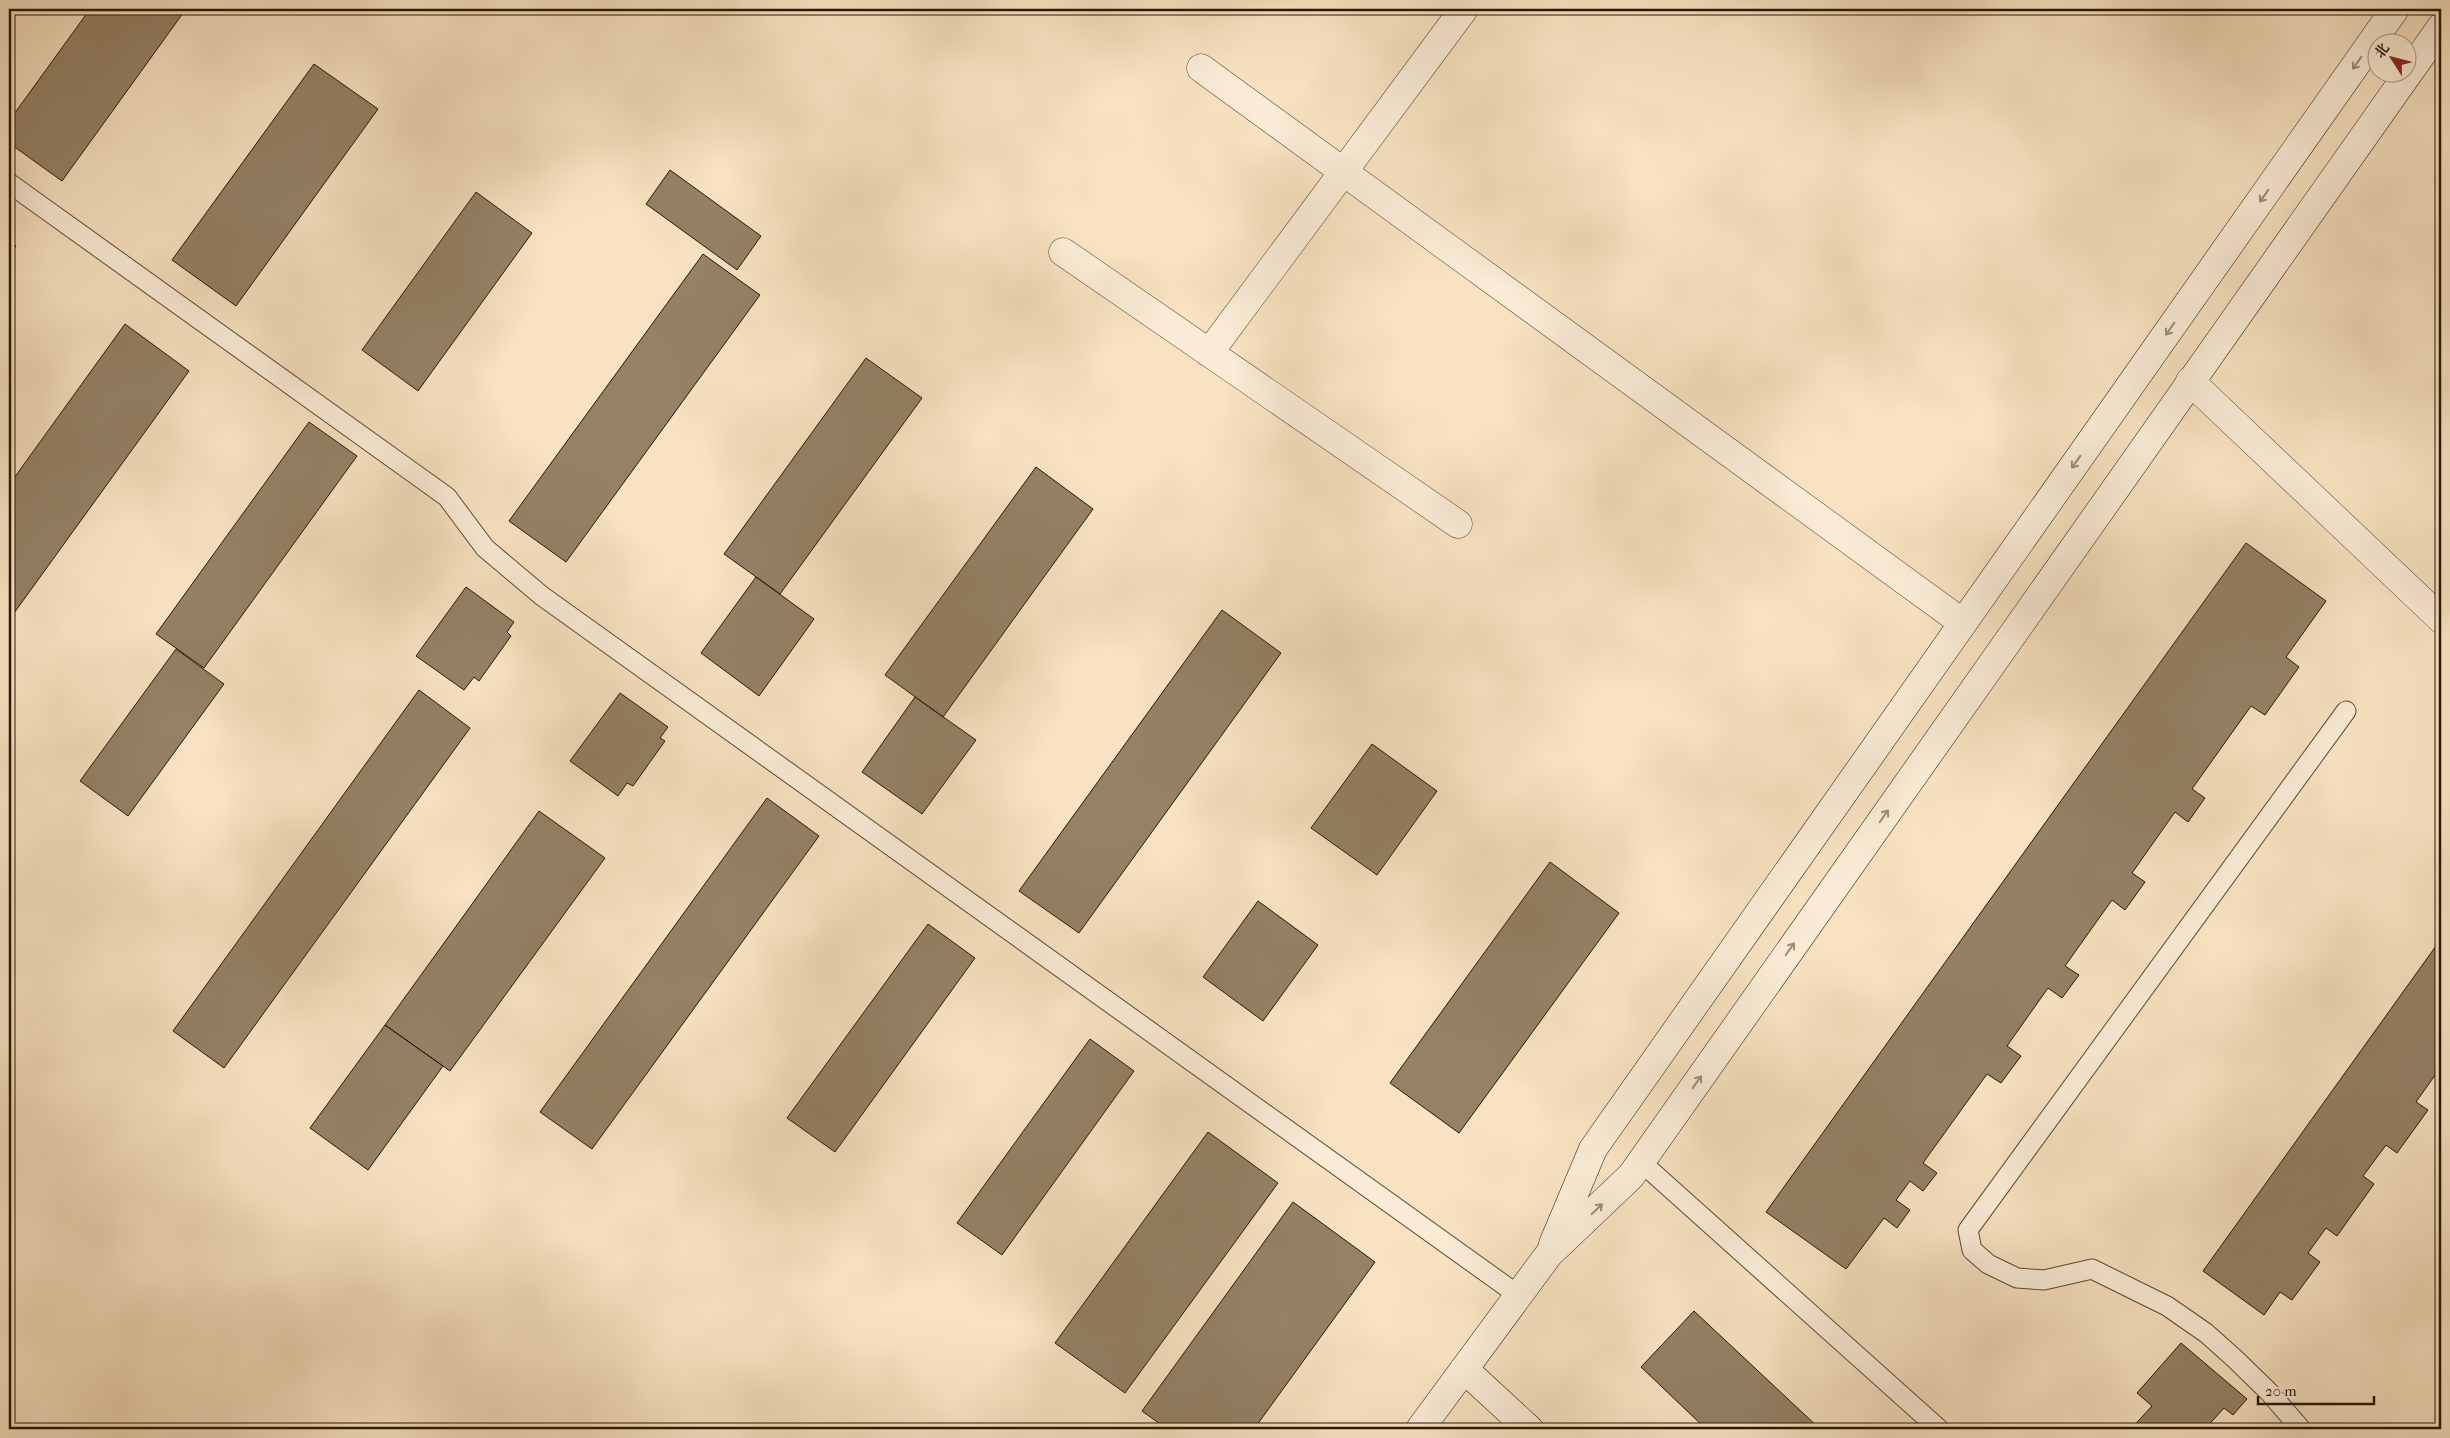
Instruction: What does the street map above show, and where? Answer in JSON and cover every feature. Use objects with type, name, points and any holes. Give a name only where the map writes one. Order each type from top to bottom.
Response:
[{"type":"main road","points":[[1209,353],[1464,9]]},
{"type":"main road","points":[[1549,1254],[1593,1150],[2395,9]]},
{"type":"main road","points":[[1420,1429],[1549,1254],[1631,1176],[2441,26]]},
{"type":"main road","points":[[1201,68],[1963,623]]},
{"type":"main road","points":[[1063,252],[1458,524]]},
{"type":"main road","points":[[2190,381],[2441,619]]},
{"type":"main road","points":[[1464,1369],[1530,1429]]},
{"type":"lane","points":[[9,183],[447,497],[485,548],[542,596],[1518,1295]]},
{"type":"lane","points":[[2301,1429],[2269,1392],[2234,1358],[2206,1333],[2167,1306],[2092,1269],[2044,1280],[2017,1278],[1988,1264],[1972,1250],[1968,1230],[2346,712]]},
{"type":"lane","points":[[1641,1162],[1939,1429]]},
{"type":"building","points":[[90,9],[186,9],[62,181],[9,143],[9,121]]},
{"type":"building","points":[[314,64],[378,109],[236,306],[172,260]]},
{"type":"building","points":[[670,170],[761,236],[737,270],[646,204]]},
{"type":"building","points":[[476,192],[532,233],[418,391],[362,350]]},
{"type":"building","points":[[9,241],[16,246],[9,256]]},
{"type":"building","points":[[703,254],[760,295],[566,562],[509,521]]},
{"type":"building","points":[[125,324],[189,371],[9,620],[9,485]]},
{"type":"building","points":[[866,358],[922,398],[780,594],[724,554]]},
{"type":"building","points":[[309,422],[357,456],[204,668],[156,634]]},
{"type":"building","points":[[1036,467],[1093,509],[943,717],[885,675]]},
{"type":"building","points":[[2246,543],[2326,601],[2286,657],[2299,667],[2265,715],[2251,706],[2192,789],[2205,798],[2188,822],[2175,812],[2132,873],[2145,882],[2125,910],[2112,900],[2065,966],[2079,975],[2062,998],[2048,988],[2007,1046],[2021,1056],[2001,1083],[1987,1074],[1923,1163],[1937,1173],[1923,1191],[1910,1181],[1896,1200],[1910,1210],[1897,1228],[1884,1218],[1846,1269],[1766,1212]]},
{"type":"building","points":[[756,577],[814,619],[759,696],[701,653]]},
{"type":"building","points":[[466,587],[514,622],[507,632],[511,636],[479,681],[474,677],[464,690],[416,656]]},
{"type":"building","points":[[1222,610],[1281,653],[1079,933],[1019,891]]},
{"type":"building","points":[[176,649],[224,684],[128,816],[80,781]]},
{"type":"building","points":[[419,690],[470,728],[224,1068],[173,1031]]},
{"type":"building","points":[[620,693],[668,727],[660,738],[665,741],[633,786],[627,783],[618,796],[570,761]]},
{"type":"building","points":[[915,697],[976,740],[922,814],[862,772]]},
{"type":"building","points":[[1372,744],[1437,791],[1377,875],[1311,828]]},
{"type":"building","points":[[767,798],[819,836],[592,1149],[540,1112]]},
{"type":"building","points":[[539,811],[605,858],[450,1071],[385,1025]]},
{"type":"building","points":[[1550,862],[1619,913],[1459,1133],[1390,1083]]},
{"type":"building","points":[[1258,901],[1318,945],[1263,1021],[1203,977]]},
{"type":"building","points":[[928,924],[975,958],[835,1152],[787,1118]]},
{"type":"building","points":[[2441,939],[2441,1073],[2438,1071],[2416,1102],[2428,1110],[2397,1153],[2386,1145],[2363,1176],[2374,1184],[2337,1236],[2326,1228],[2308,1253],[2320,1262],[2292,1300],[2280,1292],[2264,1315],[2203,1271]]},
{"type":"building","points":[[385,1025],[443,1066],[368,1170],[310,1128]]},
{"type":"building","points":[[1090,1039],[1134,1071],[1002,1255],[957,1223]]},
{"type":"building","points":[[1208,1132],[1278,1183],[1125,1393],[1055,1343]]},
{"type":"building","points":[[1293,1202],[1375,1262],[1254,1429],[1167,1429],[1142,1411]]},
{"type":"building","points":[[1694,1311],[1820,1429],[1706,1429],[1641,1367]]},
{"type":"building","points":[[2181,1343],[2247,1399],[2233,1415],[2224,1408],[2205,1429],[2131,1429],[2152,1406],[2137,1393]]}]
